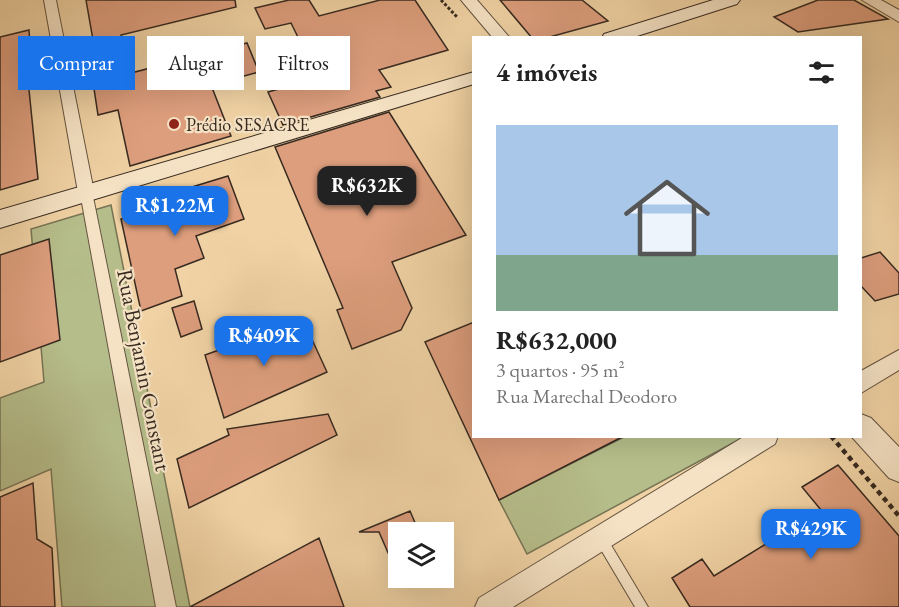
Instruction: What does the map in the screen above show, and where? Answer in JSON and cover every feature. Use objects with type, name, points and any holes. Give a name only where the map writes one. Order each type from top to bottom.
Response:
[{"type":"main road","points":[[617,36],[731,0]]},
{"type":"main road","points":[[0,219],[472,79]]},
{"type":"street","name":"Rua Benjamin Constant","points":[[50,0],[166,607]]},
{"type":"street","points":[[469,0],[500,36]]},
{"type":"street","points":[[870,0],[899,17]]},
{"type":"street","points":[[862,382],[899,359]]},
{"type":"street","points":[[862,427],[899,468]]},
{"type":"street","points":[[488,607],[764,438]]},
{"type":"lane","points":[[601,538],[642,607]]},
{"type":"path","points":[[833,438],[899,516]]},
{"type":"green space","points":[[111,205],[190,607],[62,607],[51,469],[0,491],[0,398],[44,382],[31,229]]},
{"type":"green space","points":[[622,438],[742,438],[527,554],[499,500]]},
{"type":"building","points":[[86,0],[235,0],[236,7],[121,36],[92,36]]},
{"type":"building","points":[[289,0],[309,0],[319,16],[380,0],[415,0],[448,50],[379,70],[391,87],[376,91],[380,97],[283,125],[268,92],[275,90],[350,90],[350,36],[297,36],[291,23],[265,29],[255,8]]},
{"type":"building","points":[[500,0],[582,0],[608,21],[553,36],[530,36]]},
{"type":"building","points":[[818,0],[854,0],[888,19],[798,32],[774,17]]},
{"type":"building","points":[[29,30],[29,36],[18,36],[18,90],[29,90],[38,179],[0,190],[0,37]]},
{"type":"building","points":[[247,43],[256,65],[256,73],[244,76],[244,44]]},
{"type":"building","points":[[147,69],[147,90],[213,90],[231,136],[130,166],[118,110],[98,115],[94,90],[135,90],[135,72]]},
{"type":"building","points":[[389,112],[466,235],[392,262],[412,308],[401,330],[352,349],[337,310],[343,308],[275,147]]},
{"type":"building","points":[[228,176],[244,219],[196,236],[204,258],[175,269],[182,296],[141,311],[121,219],[159,207],[156,198]]},
{"type":"building","points":[[49,239],[60,340],[0,362],[0,255]]},
{"type":"building","points":[[880,252],[899,273],[899,294],[875,301],[862,287],[862,258]]},
{"type":"building","points":[[194,301],[202,329],[181,337],[172,308]]},
{"type":"building","points":[[303,320],[327,372],[224,418],[205,355]]},
{"type":"building","points":[[472,323],[472,438],[620,438],[499,500],[425,342]]},
{"type":"building","points":[[328,414],[337,435],[189,508],[177,459],[229,435],[227,429]]},
{"type":"building","points":[[838,465],[899,536],[899,607],[690,607],[672,578],[702,559],[714,576],[821,510],[802,487]]},
{"type":"building","points":[[33,483],[37,539],[52,548],[55,607],[0,607],[0,497]]},
{"type":"building","points":[[410,511],[415,522],[388,522],[388,553],[379,532],[359,532]]},
{"type":"building","points":[[319,538],[344,607],[190,607]]},
{"type":"place","name":"Prédio SESACRE","points":[[174,124]]}]
